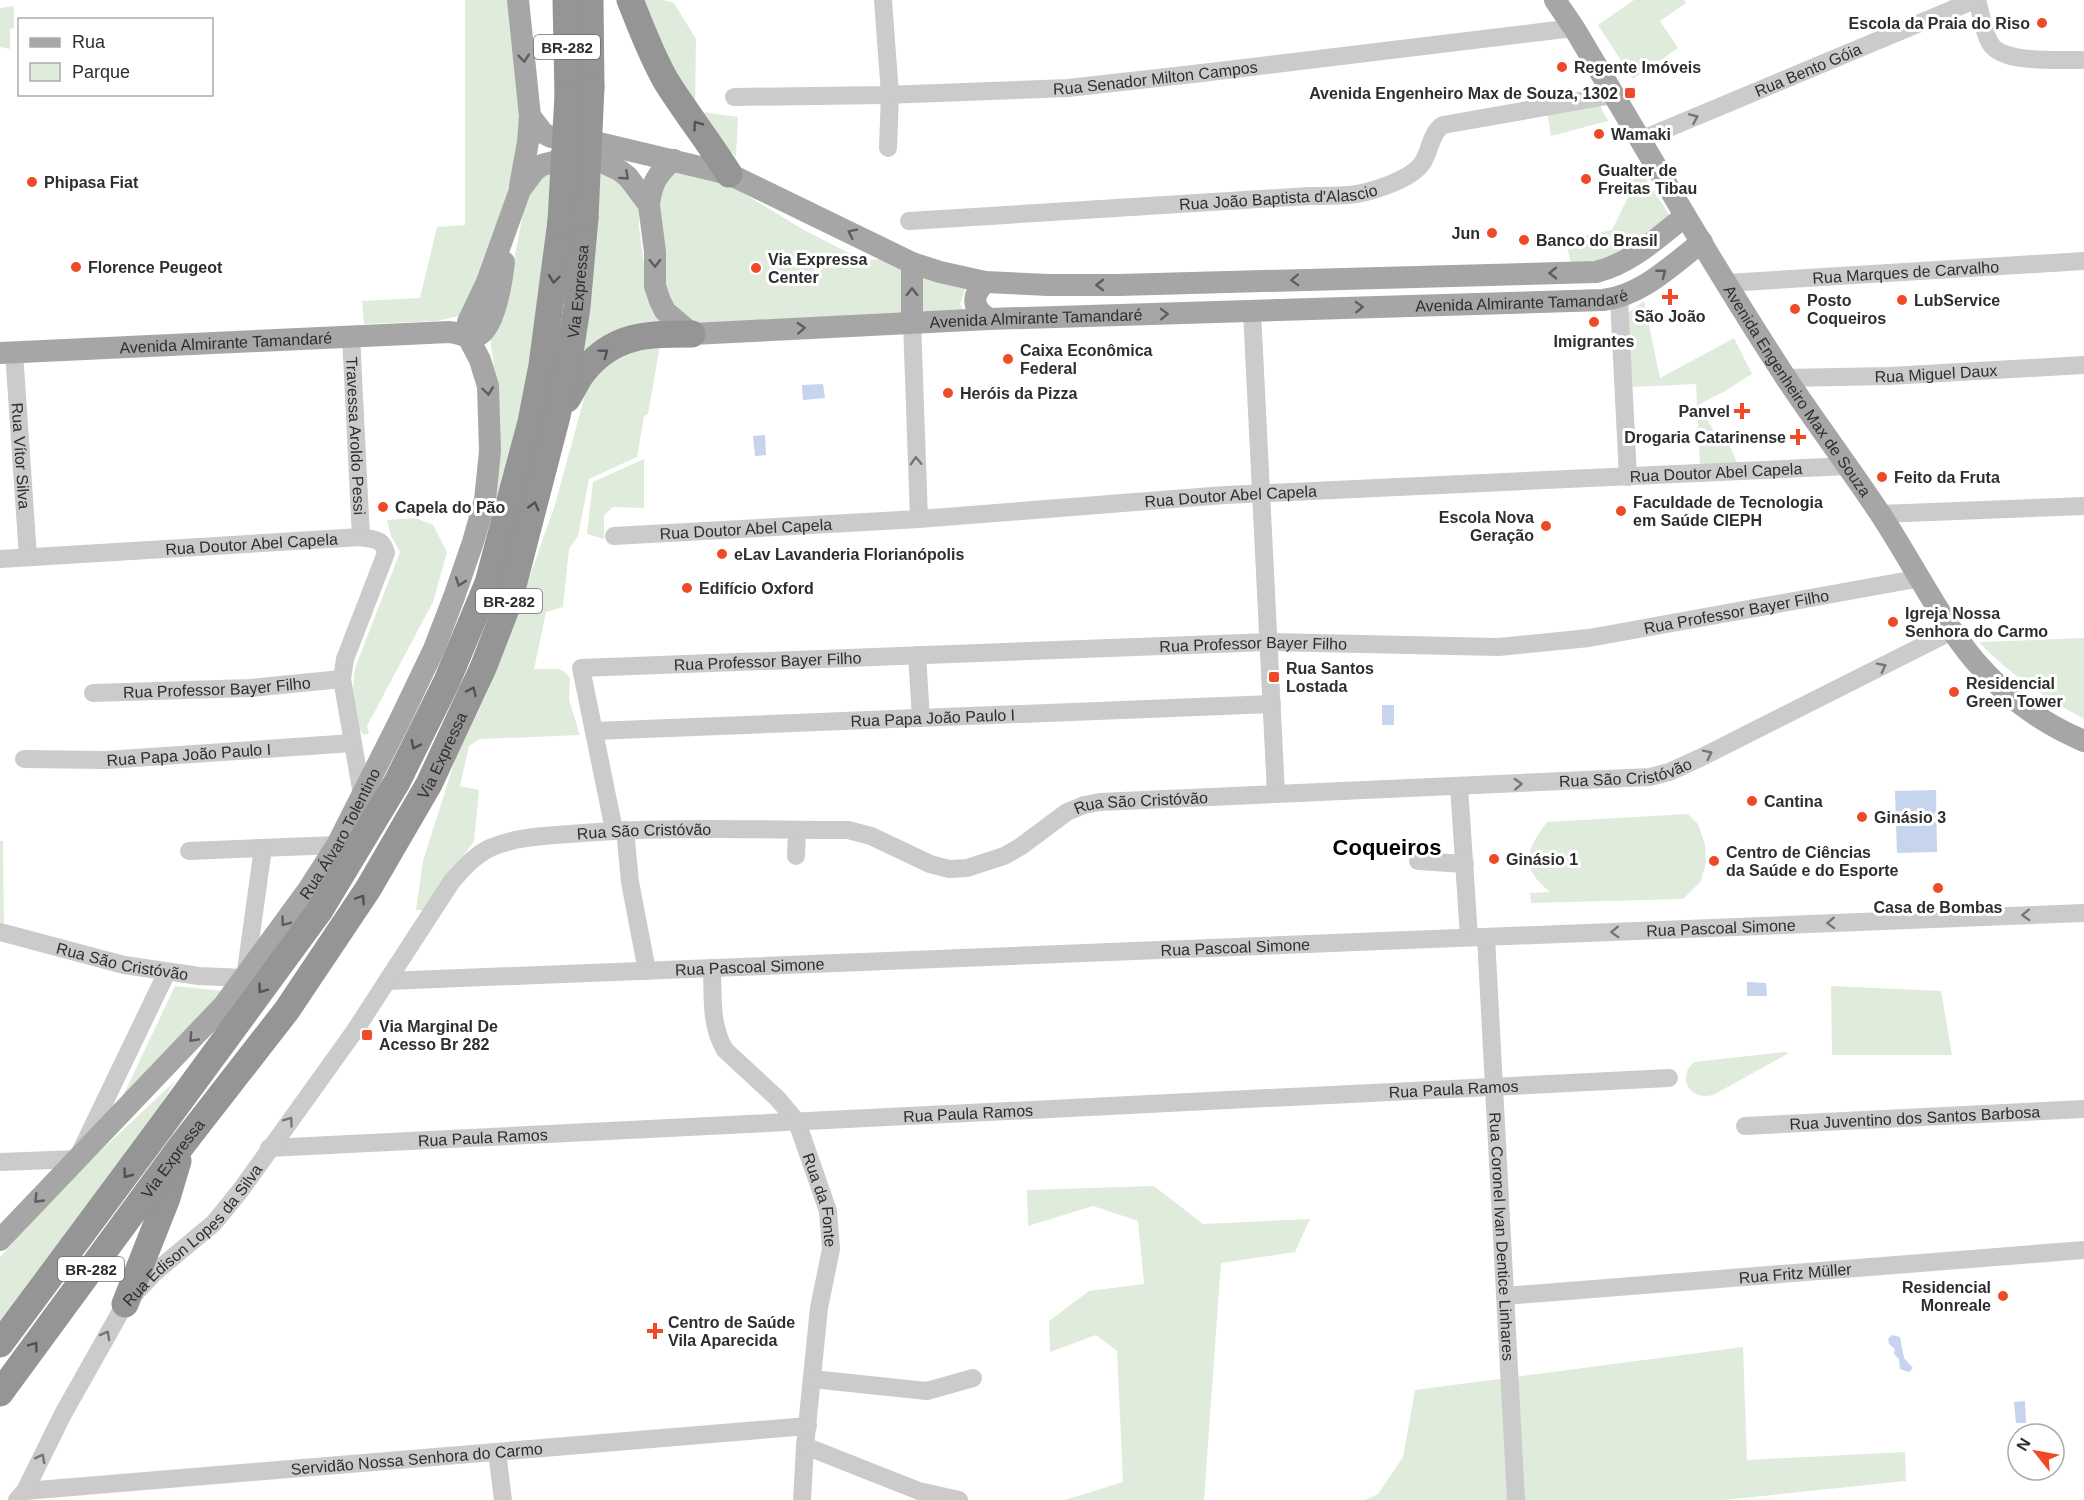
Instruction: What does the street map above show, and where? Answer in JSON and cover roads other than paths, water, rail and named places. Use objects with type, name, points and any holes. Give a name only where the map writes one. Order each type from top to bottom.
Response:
[{"type":"highway","name":"Via Expressa","points":[[566,0],[580,91]]},
{"type":"highway","name":"Via Expressa","points":[[0,1393],[182,1145],[287,1010],[368,889],[429,784],[483,668],[509,601],[557,416],[577,307],[573,220],[580,91],[590,0]]},
{"type":"highway","points":[[630,0],[648,47],[666,80],[729,174]]},
{"type":"highway","name":"Via Expressa","points":[[0,1344],[320,909],[402,772],[447,681],[488,583],[531,422],[573,220]]},
{"type":"highway","points":[[557,416],[583,372],[600,354],[620,341],[642,336],[692,334]]},
{"type":"highway","points":[[125,1304],[167,1198],[182,1145]]},
{"type":"main road","points":[[463,330],[478,336],[483,332],[494,312],[500,293],[509,225],[520,190],[528,142],[530,116],[518,0]]},
{"type":"main road","name":"Avenida Engenheiro Max de Souza","points":[[1555,0],[1726,283],[1786,378],[1880,514],[1952,631],[1976,662],[2021,706],[2044,722],[2084,741]]},
{"type":"main road","name":"Avenida Almirante Tamandaré","points":[[530,116],[543,134],[551,137],[578,138],[729,174],[912,263],[940,272],[1008,285],[1119,285],[1592,272],[1611,268],[1646,247],[1685,216]]},
{"type":"main road","points":[[674,160],[655,178],[650,191],[655,286],[665,311],[692,334]]},
{"type":"main road","points":[[520,190],[535,170],[553,161],[602,162],[628,177],[649,205]]},
{"type":"main road","name":"Avenida Almirante Tamandaré","points":[[692,334],[989,318],[1619,298],[1650,282],[1702,242]]},
{"type":"main road","points":[[912,263],[912,322]]},
{"type":"main road","points":[[1611,268],[1619,298]]},
{"type":"main road","points":[[985,282],[977,291],[975,302],[980,312],[989,318]]},
{"type":"main road","name":"Avenida Almirante Tamandaré","points":[[7,352],[463,330]]},
{"type":"main road","name":"Rua Álvaro Tolentino","points":[[0,1240],[224,1005],[308,890],[337,845],[434,649],[474,542],[485,500],[490,451],[488,386],[480,360],[463,330]]},
{"type":"street","points":[[883,0],[890,94],[888,148]]},
{"type":"street","points":[[1976,0],[1989,43],[2000,54],[2015,58],[2082,60]]},
{"type":"street","name":"Rua Bento Góia","points":[[1640,140],[1976,0]]},
{"type":"street","name":"Rua Senador Milton Campos","points":[[734,98],[1068,88],[1574,28]]},
{"type":"street","name":"Rua João Baptista d'Alascio","points":[[909,221],[1349,195],[1380,187],[1415,172],[1426,157],[1435,133],[1443,125],[1613,95]]},
{"type":"street","name":"Rua Marques de Carvalho","points":[[1726,283],[2084,261]]},
{"type":"street","points":[[1619,298],[1628,477]]},
{"type":"street","points":[[1252,311],[1276,794]]},
{"type":"street","points":[[912,322],[919,519]]},
{"type":"street","name":"Travessa Aroldo Pessi","points":[[351,336],[361,537]]},
{"type":"street","name":"Rua Vítor Silva","points":[[7,352],[28,557]]},
{"type":"street","name":"Rua Miguel Daux","points":[[1786,378],[1889,376],[2084,364]]},
{"type":"street","name":"Rua Doutor Abel Capela","points":[[614,536],[919,519],[1261,494],[1848,466]]},
{"type":"street","points":[[1880,514],[2084,506]]},
{"type":"street","name":"Rua Doutor Abel Capela","points":[[0,559],[361,537],[378,540],[384,545],[386,553],[345,659],[342,679],[362,795]]},
{"type":"street","name":"Rua Professor Bayer Filho","points":[[594,731],[581,668],[1269,642],[1498,647],[1601,636],[1921,578]]},
{"type":"street","name":"Rua São Cristóvão","points":[[387,981],[452,881],[488,849],[509,841],[620,830],[848,830],[871,836],[930,864],[949,869],[967,868],[1004,856],[1020,847],[1066,812],[1100,802],[1650,777],[1669,772],[1700,758],[1952,631]]},
{"type":"street","points":[[917,655],[921,718]]},
{"type":"street","name":"Rua Professor Bayer Filho","points":[[93,693],[250,688],[342,679]]},
{"type":"street","name":"Rua Papa João Paulo I","points":[[594,731],[1272,704]]},
{"type":"street","points":[[594,731],[620,830],[647,971]]},
{"type":"street","name":"Rua Papa João Paulo I","points":[[24,759],[106,760],[354,743]]},
{"type":"street","name":"Rua Coronel Ivan Dentice Linhares","points":[[1459,786],[1465,864],[1478,937],[1494,1087],[1516,1500]]},
{"type":"street","points":[[796,856],[797,831]]},
{"type":"street","points":[[189,851],[337,845]]},
{"type":"street","points":[[245,978],[263,848]]},
{"type":"street","points":[[1418,861],[1465,864]]},
{"type":"street","name":"Rua Pascoal Simone","points":[[387,981],[2084,913]]},
{"type":"street","name":"Rua São Cristóvão","points":[[0,932],[124,966],[245,978]]},
{"type":"street","name":"Rua da Fonte","points":[[712,968],[715,1027],[719,1040],[725,1050],[778,1099],[796,1122],[828,1211],[831,1249],[819,1308],[802,1500]]},
{"type":"street","points":[[0,1162],[77,1159],[167,972]]},
{"type":"street","name":"Rua Edison Lopes da Silva","points":[[21,1495],[63,1414],[125,1304],[154,1273],[214,1222],[240,1191],[354,1032],[387,981]]},
{"type":"street","name":"Rua Paula Ramos","points":[[269,1148],[1669,1078]]},
{"type":"street","name":"Rua Juventino dos Santos Barbosa","points":[[1745,1126],[2084,1109]]},
{"type":"street","name":"Rua Fritz Müller","points":[[1505,1296],[2084,1250]]},
{"type":"street","points":[[812,1379],[927,1391],[973,1378]]},
{"type":"street","name":"Servidão Nossa Senhora do Carmo","points":[[21,1495],[808,1426]]},
{"type":"street","points":[[805,1446],[918,1491],[959,1500]]},
{"type":"street","points":[[497,1452],[503,1500]]},
{"type":"water","points":[[823,384],[825,398],[803,400],[802,385]]},
{"type":"water","points":[[765,435],[766,455],[755,456],[753,436]]},
{"type":"water","points":[[1382,705],[1394,705],[1394,725],[1382,725]]},
{"type":"water","points":[[1936,790],[1937,852],[1897,853],[1895,791]]},
{"type":"water","points":[[1747,982],[1766,983],[1767,996],[1747,996]]},
{"type":"water","points":[[1892,1335],[1900,1337],[1904,1358],[1913,1368],[1909,1372],[1900,1369],[1899,1359],[1894,1354],[1895,1349],[1889,1344],[1888,1339]]},
{"type":"water","points":[[2025,1401],[2026,1422],[2016,1422],[2014,1402]]},
{"type":"place","name":"Escola da Praia do Riso","points":[[2042,23]]},
{"type":"place","name":"Regente Imóveis","points":[[1562,67]]},
{"type":"place","name":"Avenida Engenheiro Max de Souza, 1302","points":[[1630,93]]},
{"type":"place","name":"Wamaki","points":[[1599,134]]},
{"type":"place","name":"Gualter de Freitas Tibau","points":[[1586,179]]},
{"type":"place","name":"Phipasa Fiat","points":[[32,182]]},
{"type":"place","name":"Jun","points":[[1492,233]]},
{"type":"place","name":"Banco do Brasil","points":[[1524,240]]},
{"type":"place","name":"Florence Peugeot","points":[[76,267]]},
{"type":"place","name":"Via Expressa Center","points":[[756,268]]},
{"type":"place","name":"São João","points":[[1670,297]]},
{"type":"place","name":"LubService","points":[[1902,300]]},
{"type":"place","name":"Posto Coqueiros","points":[[1795,309]]},
{"type":"place","name":"Imigrantes","points":[[1594,322]]},
{"type":"place","name":"Caixa Econômica Federal","points":[[1008,359]]},
{"type":"place","name":"Heróis da Pizza","points":[[948,393]]},
{"type":"place","name":"Panvel","points":[[1742,411]]},
{"type":"place","name":"Drogaria Catarinense","points":[[1798,437]]},
{"type":"place","name":"Feito da Fruta","points":[[1882,477]]},
{"type":"place","name":"Capela do Pão","points":[[383,507]]},
{"type":"place","name":"Faculdade de Tecnologia em Saúde CIEPH","points":[[1621,511]]},
{"type":"place","name":"Escola Nova Geração","points":[[1546,526]]},
{"type":"place","name":"eLav Lavanderia Florianópolis","points":[[722,554]]},
{"type":"place","name":"Edifício Oxford","points":[[687,588]]},
{"type":"place","name":"Igreja Nossa Senhora do Carmo","points":[[1893,622]]},
{"type":"place","name":"Rua Santos Lostada","points":[[1274,677]]},
{"type":"place","name":"Residencial Green Tower","points":[[1954,692]]},
{"type":"place","name":"Cantina","points":[[1752,801]]},
{"type":"place","name":"Ginásio 3","points":[[1862,817]]},
{"type":"place","name":"Ginásio 1","points":[[1494,859]]},
{"type":"place","name":"Centro de Ciências da Saúde e do Esporte","points":[[1714,861]]},
{"type":"place","name":"Casa de Bombas","points":[[1938,888]]},
{"type":"place","name":"Via Marginal De Acesso Br 282","points":[[367,1035]]},
{"type":"place","name":"Residencial Monreale","points":[[2003,1296]]},
{"type":"place","name":"Centro de Saúde Vila Aparecida","points":[[655,1331]]},
{"type":"district","name":"Coqueiros","points":[[1387,847]]}]
